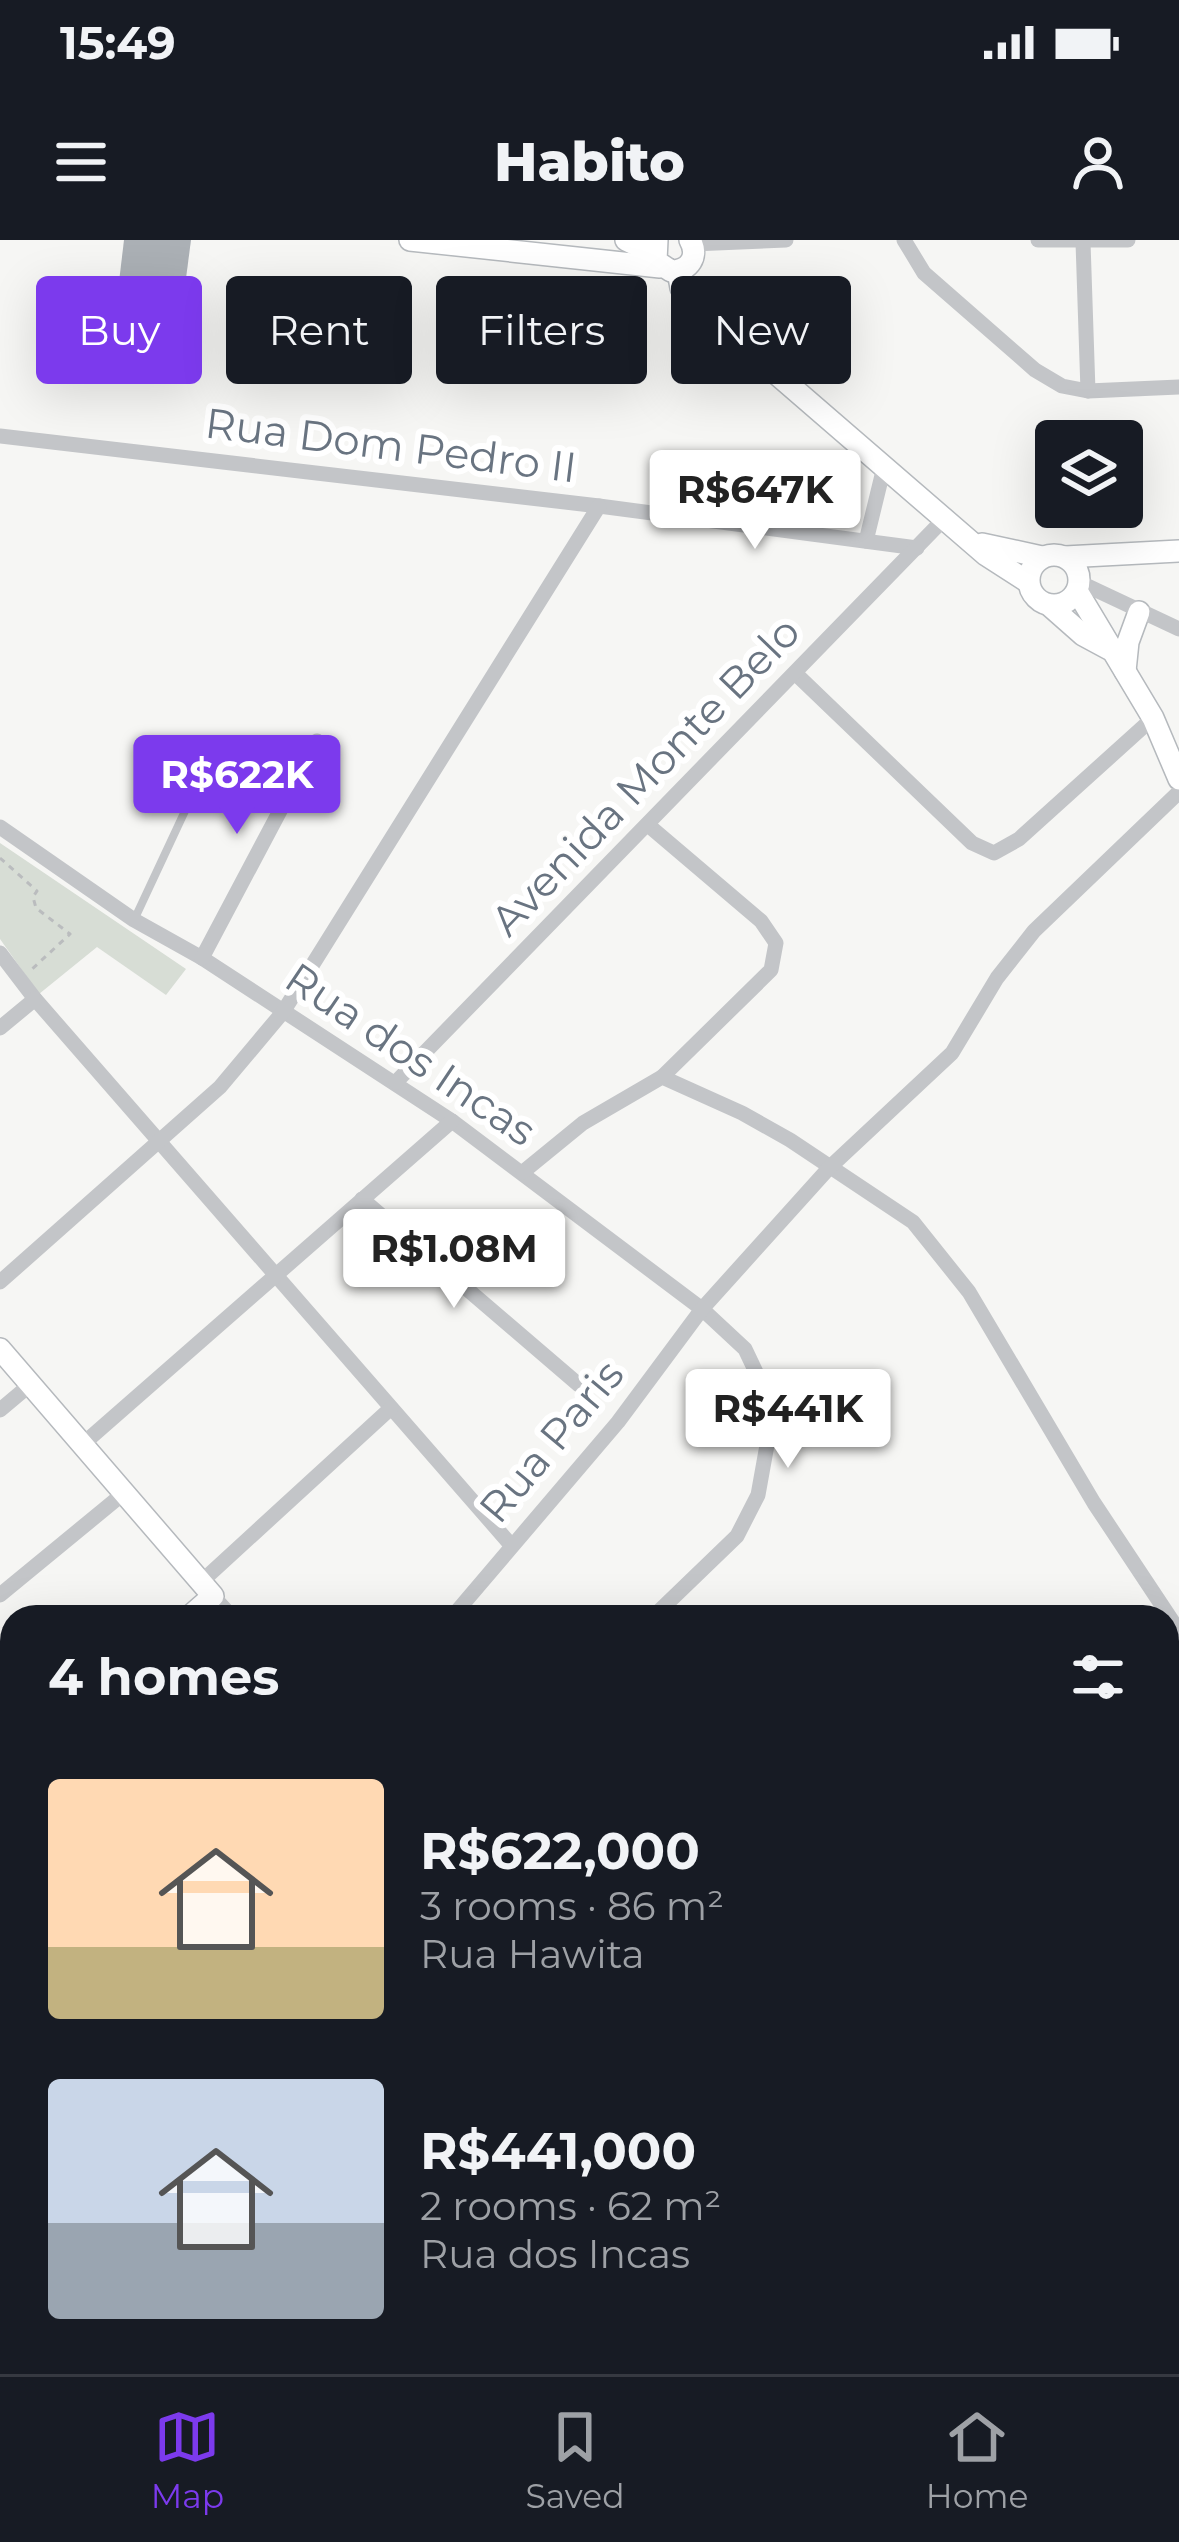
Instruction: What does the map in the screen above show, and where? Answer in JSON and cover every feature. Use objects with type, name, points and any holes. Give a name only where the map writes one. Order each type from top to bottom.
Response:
[{"type":"street","points":[[410,240],[692,261],[692,242],[786,240]]},
{"type":"street","points":[[626,240],[662,258],[691,300],[970,539],[1028,582]]},
{"type":"street","points":[[904,240],[924,273],[1034,370],[1061,386],[1088,391],[1179,387]]},
{"type":"street","points":[[1038,240],[1127,240]]},
{"type":"street","points":[[1083,242],[1088,391]]},
{"type":"street","name":"Rua Dom Pedro II","points":[[0,436],[917,548]]},
{"type":"street","points":[[866,541],[884,467]]},
{"type":"street","points":[[0,1282],[232,1074],[283,1012],[599,506]]},
{"type":"street","name":"Avenida Monte Belo","points":[[396,1082],[945,518]]},
{"type":"street","points":[[970,539],[1053,557],[1076,568],[1078,586],[1109,650],[1153,718],[1179,779]]},
{"type":"street","points":[[1109,650],[1034,597],[1028,582],[1030,570],[1053,557],[1179,551]]},
{"type":"street","points":[[1049,605],[1065,603],[1078,586]]},
{"type":"street","points":[[1078,586],[1179,629]]},
{"type":"street","points":[[1125,671],[1128,642],[1139,612]]},
{"type":"street","points":[[796,674],[972,843],[994,854],[1019,839],[1153,718]]},
{"type":"street","points":[[202,958],[317,740]]},
{"type":"street","name":"Rua Paris","points":[[462,1605],[618,1421],[702,1310],[829,1168],[952,1053],[997,978],[1034,931],[1179,792]]},
{"type":"street","points":[[524,1172],[584,1123],[662,1077],[771,970],[777,955],[776,943],[761,921],[648,825]]},
{"type":"street","name":"Rua dos Incas","points":[[0,827],[134,920],[202,958],[452,1120],[702,1310],[745,1349],[764,1389],[766,1445],[758,1496],[736,1536],[665,1605]]},
{"type":"street","points":[[0,953],[273,1275],[511,1545]]},
{"type":"street","points":[[0,1028],[35,999]]},
{"type":"street","points":[[662,1077],[742,1113],[913,1222],[969,1292],[1094,1503],[1162,1605]]},
{"type":"street","points":[[83,1444],[452,1120]]},
{"type":"street","points":[[362,1199],[579,1385]]},
{"type":"street","points":[[0,1349],[221,1605]]},
{"type":"street","points":[[0,1410],[31,1384]]},
{"type":"street","points":[[197,1605],[207,1589],[391,1408]]},
{"type":"street","points":[[0,1595],[124,1493]]},
{"type":"lane","points":[[134,920],[199,782]]},
{"type":"path","points":[[0,858],[37,891],[33,897],[36,908],[70,934],[20,980]]},
{"type":"shaded area","points":[[0,843],[186,969],[166,995],[97,947],[39,994],[0,939]]},
{"type":"building","points":[[124,240],[191,240],[186,276],[120,276]]}]
